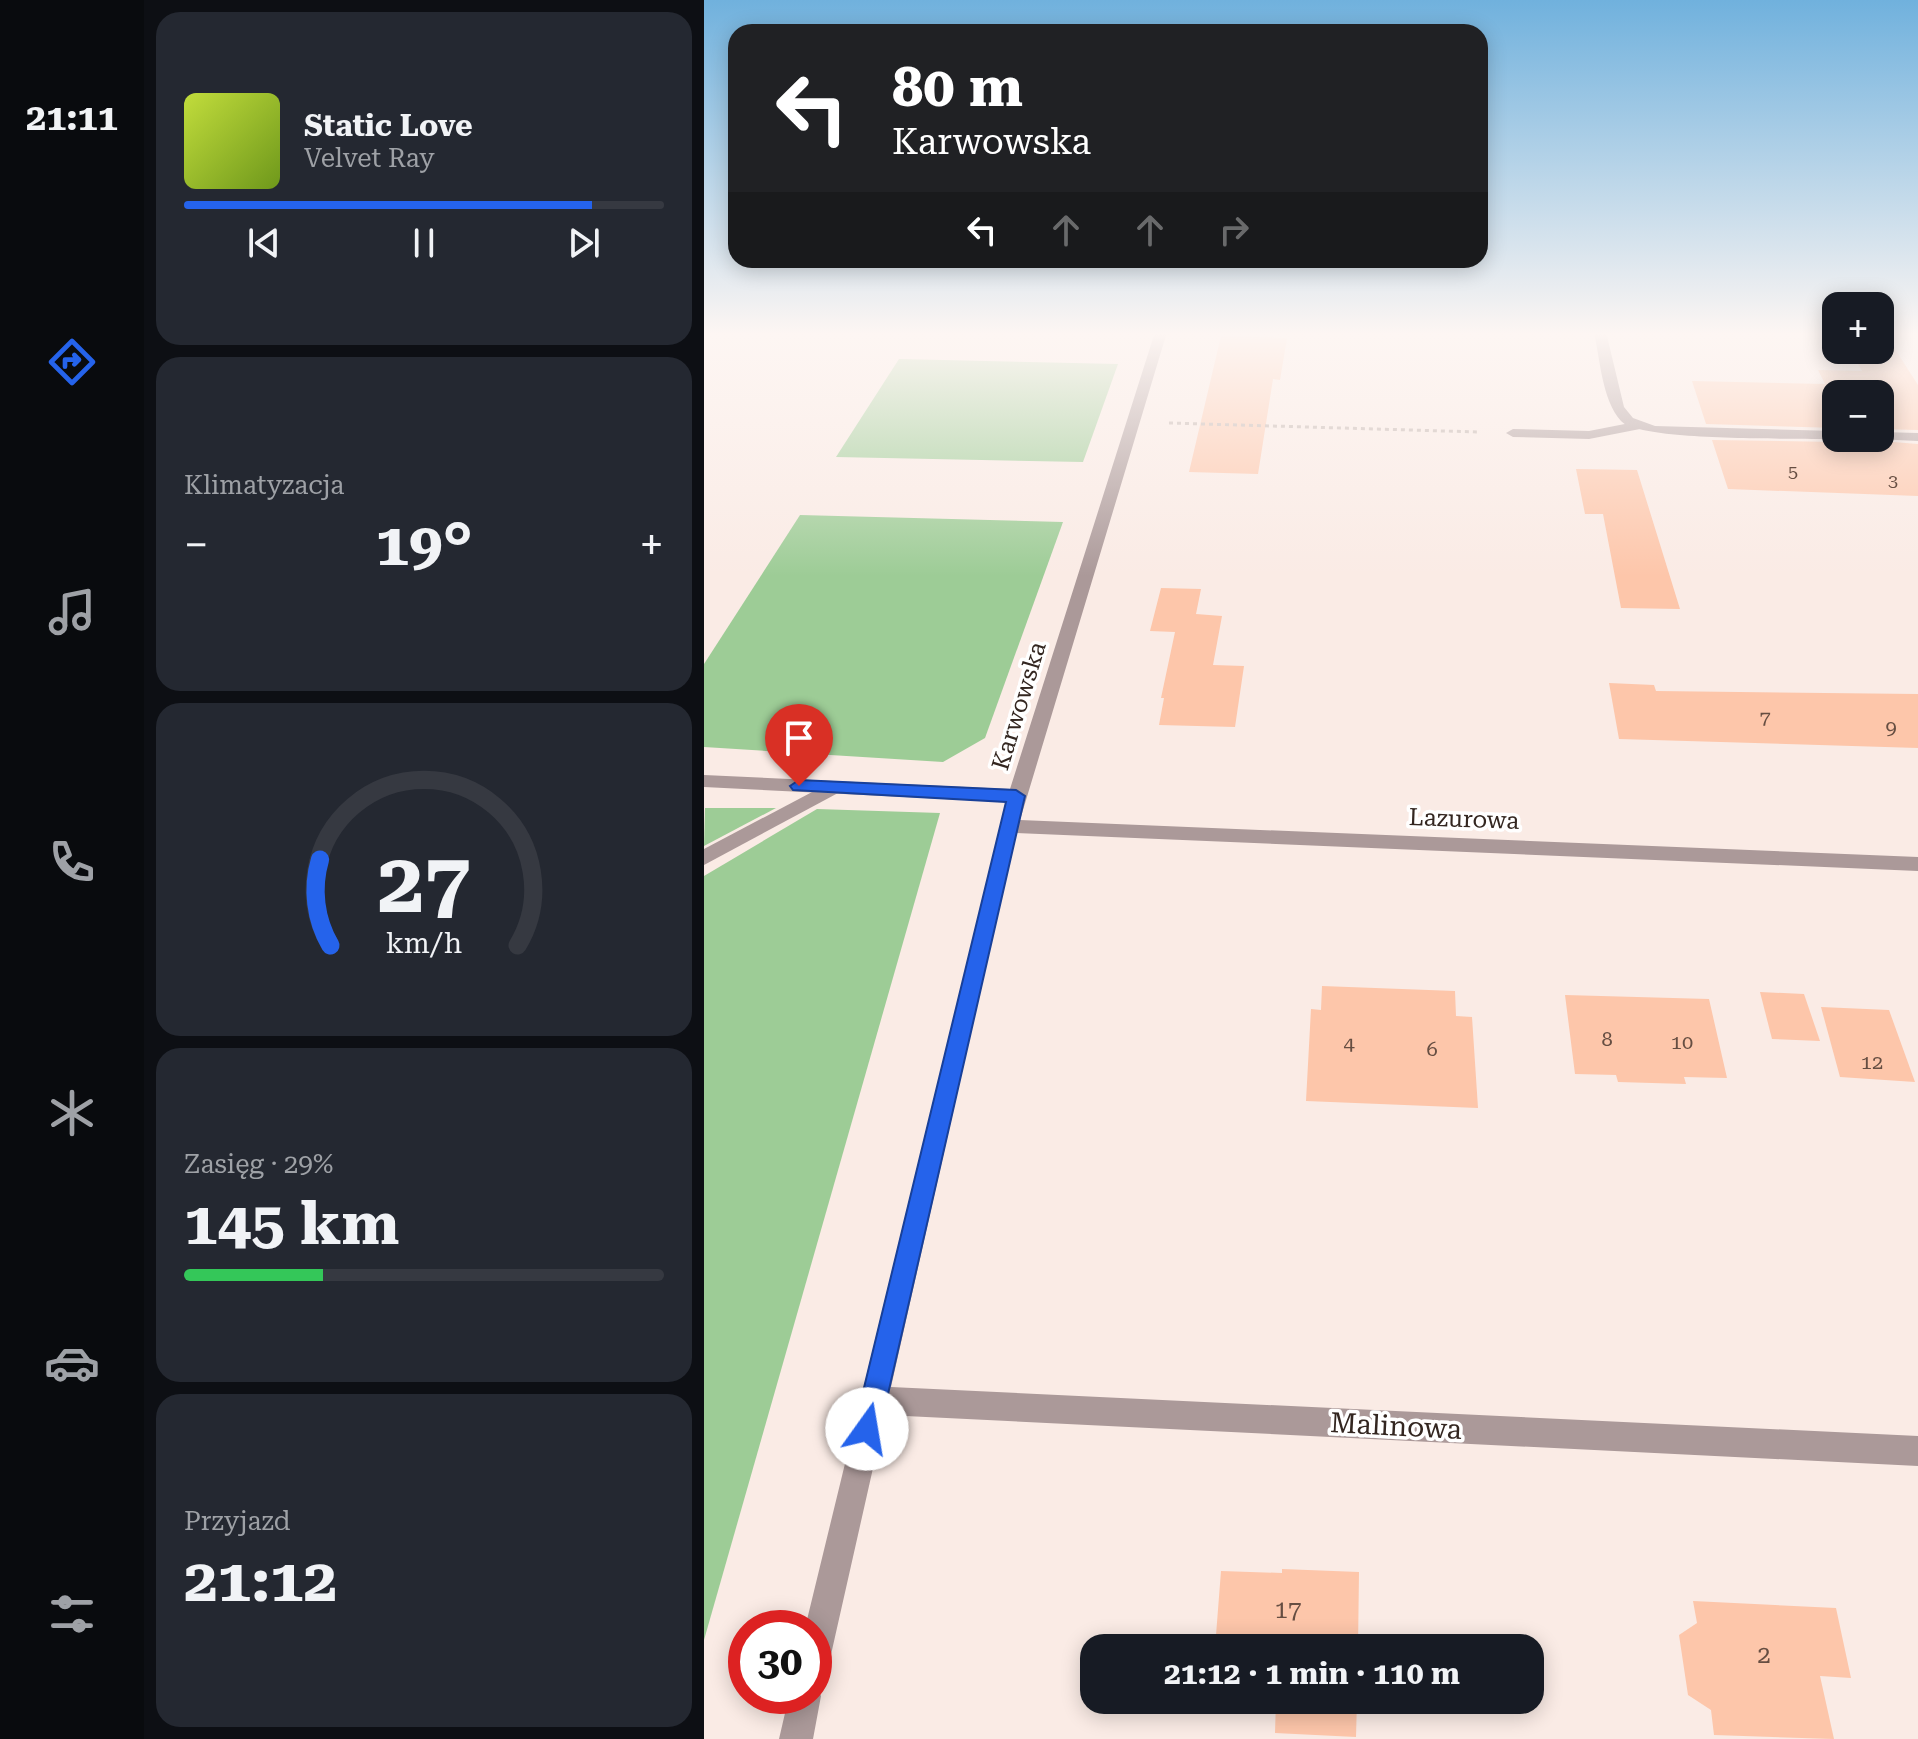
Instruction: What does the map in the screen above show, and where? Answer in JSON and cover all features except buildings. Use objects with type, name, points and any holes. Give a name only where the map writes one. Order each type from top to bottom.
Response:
[{"type":"street","name":"Karwowska","points":[[704,781],[1016,796],[1135,413]]},
{"type":"street","points":[[1621,413],[1635,426]]},
{"type":"street","points":[[1513,433],[1589,435],[1635,426],[1679,432],[1822,435]]},
{"type":"street","points":[[1894,436],[1918,437]]},
{"type":"street","points":[[704,858],[831,788]]},
{"type":"street","points":[[825,1610],[1016,796]]},
{"type":"street","name":"Lazurowa","points":[[1008,826],[1918,864]]},
{"type":"street","name":"Malinowa","points":[[873,1400],[1918,1451]]},
{"type":"street","points":[[796,1739],[801,1714]]},
{"type":"path","points":[[1132,422],[1513,433]]},
{"type":"green space","points":[[864,413],[1100,413],[1083,462],[836,457]]},
{"type":"green space","points":[[800,515],[1063,522],[985,738],[943,762],[704,747],[704,664]]},
{"type":"green space","points":[[705,808],[776,808],[704,846]]},
{"type":"green space","points":[[817,809],[940,813],[704,1640],[704,876]]},
{"type":"route","points":[[799,786],[1016,796],[867,1429]]}]
